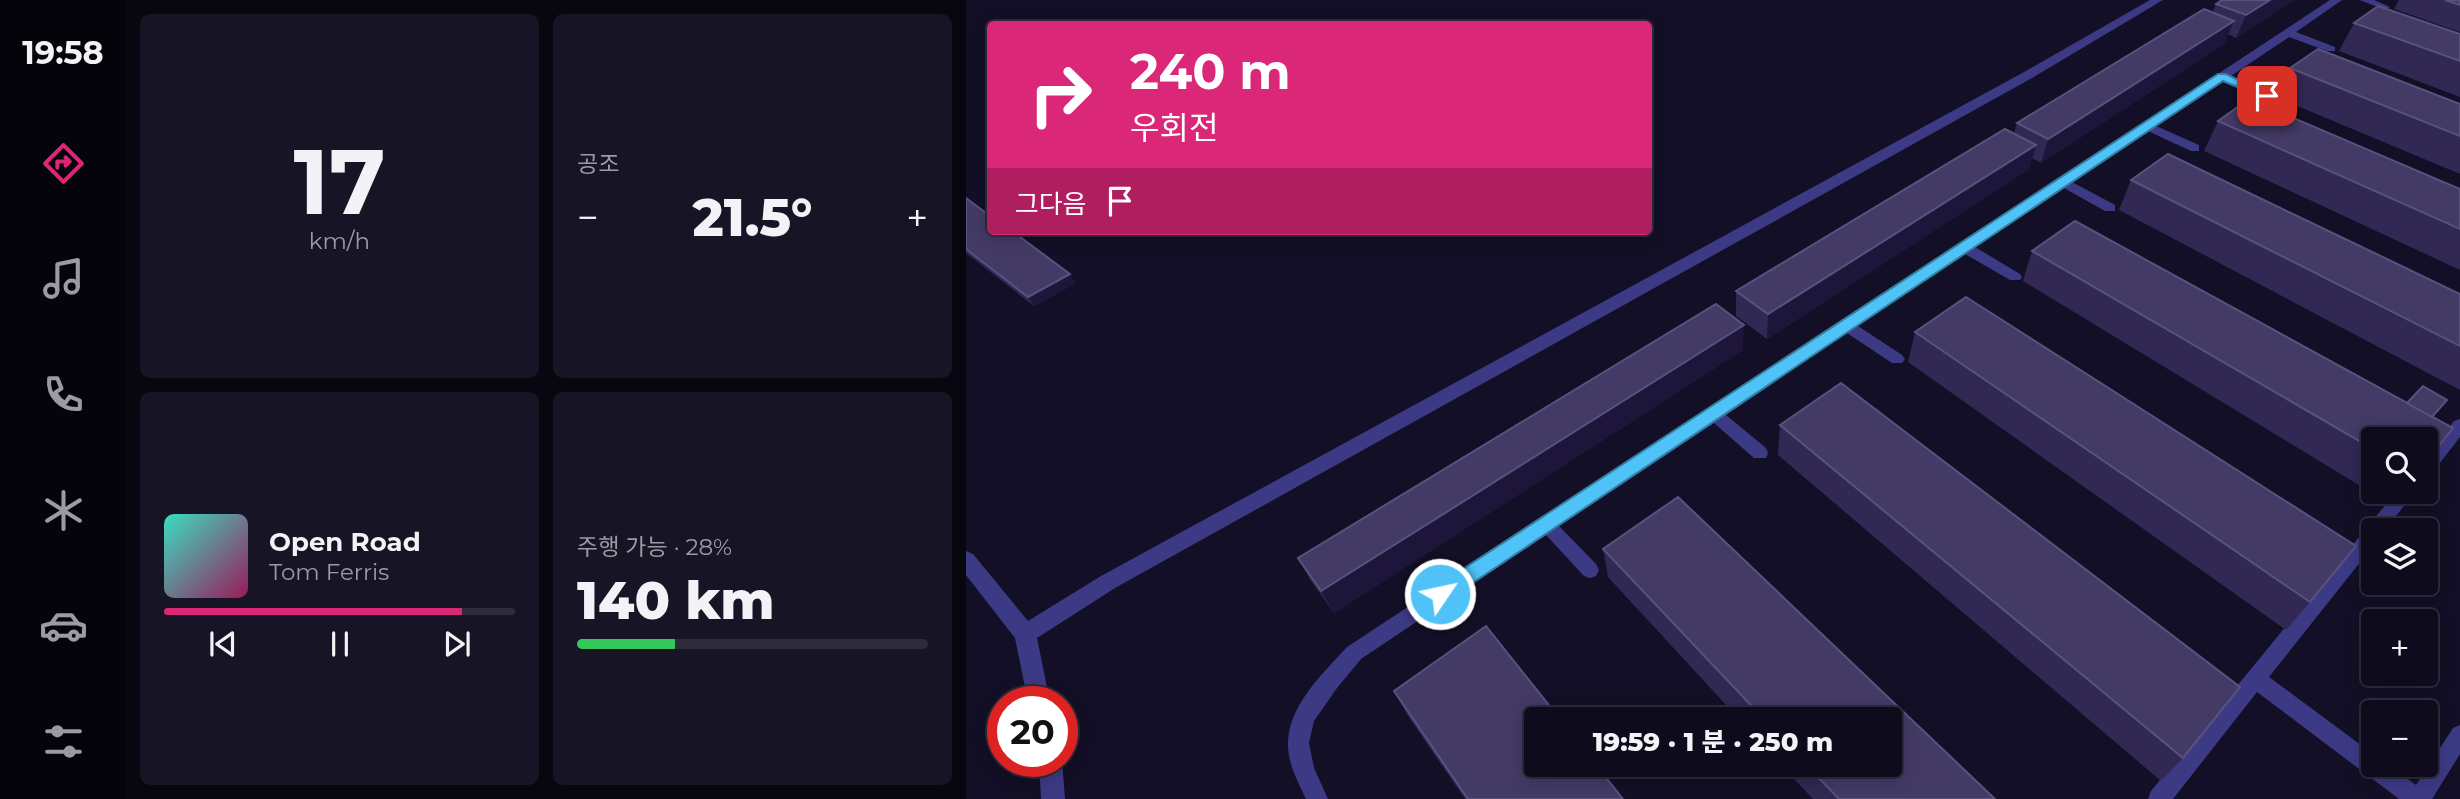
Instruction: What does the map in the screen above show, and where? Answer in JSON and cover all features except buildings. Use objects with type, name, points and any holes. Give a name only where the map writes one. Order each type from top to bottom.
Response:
[{"type":"street","points":[[1025,634],[1108,582],[2015,82],[2158,0]]},
{"type":"street","points":[[966,561],[1025,634],[1036,686]]},
{"type":"street","points":[[1052,777],[1053,799]]},
{"type":"lane","points":[[1317,799],[1305,776],[1298,737],[1318,696],[1354,653],[2337,0]]},
{"type":"lane","points":[[2365,0],[2385,7]]},
{"type":"lane","points":[[2288,33],[2331,49]]},
{"type":"lane","points":[[2222,76],[2267,96]]},
{"type":"lane","points":[[2147,126],[2195,148]]},
{"type":"lane","points":[[2062,183],[2110,208]]},
{"type":"lane","points":[[1964,247],[2015,277]]},
{"type":"lane","points":[[1846,325],[1897,359]]},
{"type":"lane","points":[[1713,413],[1760,453]]},
{"type":"lane","points":[[2438,453],[2460,425]]},
{"type":"lane","points":[[2385,518],[2396,504]]},
{"type":"lane","points":[[1546,524],[1590,570]]},
{"type":"lane","points":[[2158,799],[2361,547]]},
{"type":"lane","points":[[2255,679],[2418,799],[2460,735]]},
{"type":"route","points":[[1440,594],[2222,76],[2267,96]]}]
